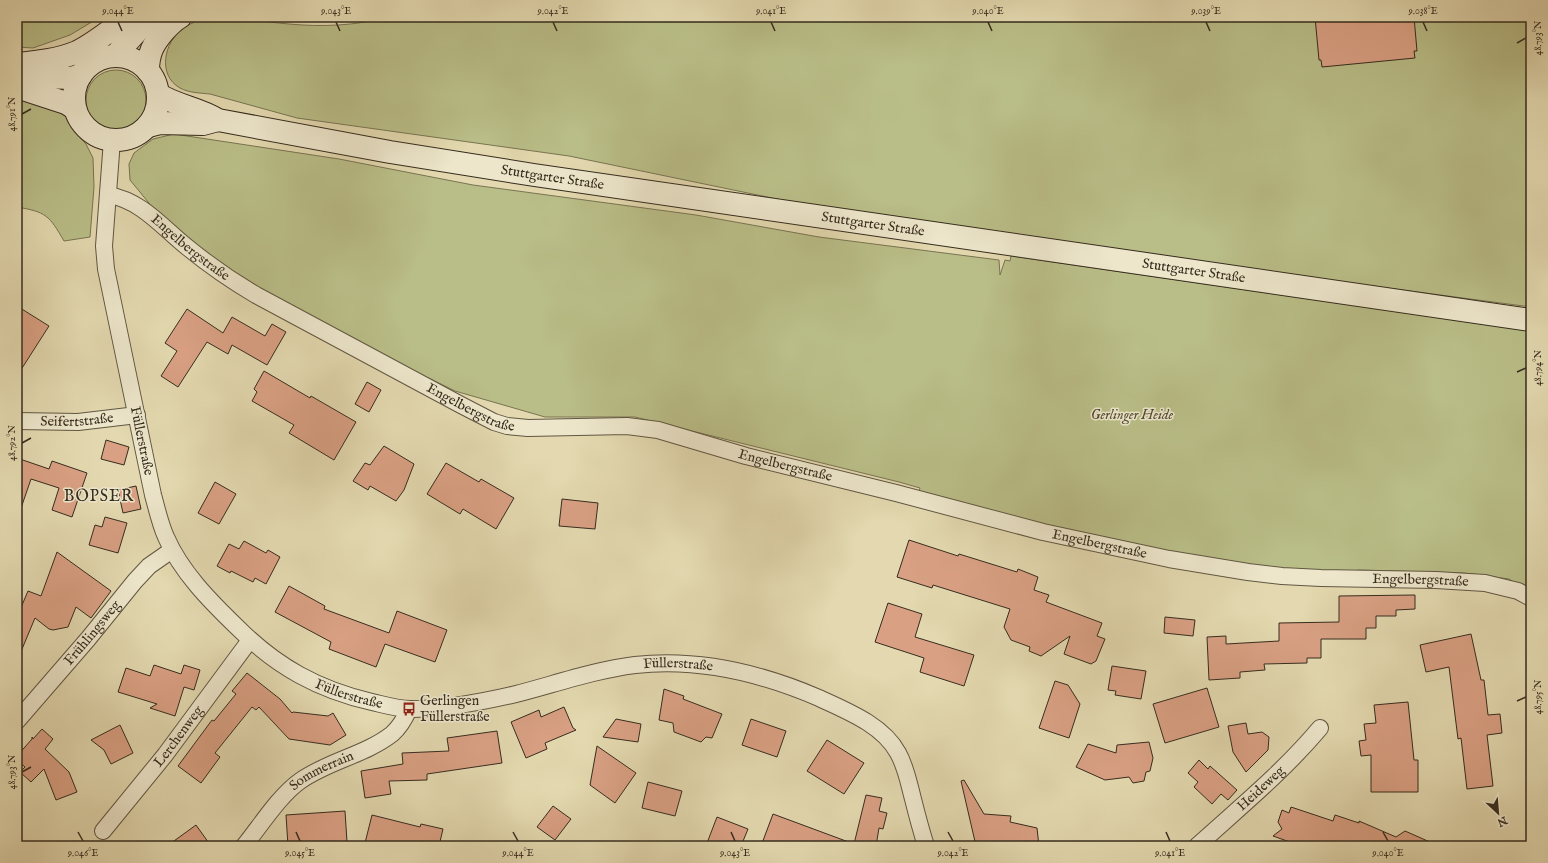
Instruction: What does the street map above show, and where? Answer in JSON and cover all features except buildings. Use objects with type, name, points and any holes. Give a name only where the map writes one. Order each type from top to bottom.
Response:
[{"type":"main road","points":[[17,64],[56,59],[77,52],[128,17]]},
{"type":"main road","points":[[116,56],[150,17]]},
{"type":"main road","points":[[148,71],[148,61],[152,48],[174,21],[180,17]]},
{"type":"main road","points":[[116,56],[128,58],[139,63],[148,71],[158,94],[157,111],[154,119],[141,133],[122,140],[112,140],[102,138],[92,133],[84,126],[78,118],[74,108],[74,90],[81,74],[88,67],[96,61],[116,56]]},
{"type":"main road","points":[[17,76],[70,78],[81,74]]},
{"type":"main road","points":[[17,87],[66,103],[74,108]]},
{"type":"main road","name":"Stuttgarter Straße","points":[[158,94],[166,99],[208,113],[218,120],[390,152],[534,175],[1531,320]]},
{"type":"main road","name":"Stuttgarter Straße","points":[[148,126],[160,123],[203,124],[218,120]]},
{"type":"street","name":"Füllerstraße","points":[[112,140],[109,195],[105,222],[104,246],[106,269],[116,324],[137,415],[153,495],[164,532],[172,550],[194,581],[211,601],[250,640],[284,666],[317,685],[355,698],[383,705],[409,709],[450,707],[485,701],[605,671],[634,666],[691,664],[721,667],[755,675],[800,690],[845,710],[874,727],[888,739],[898,752],[904,766],[926,846]]},
{"type":"street","name":"Engelbergstraße","points":[[109,195],[125,198],[137,204],[187,247],[235,283],[461,405],[494,422],[507,426],[552,429],[627,426],[658,430],[739,454],[896,493],[1043,532],[1132,552],[1248,572],[1320,578],[1467,581],[1503,586],[1524,594]]},
{"type":"street","name":"Seifertstraße","points":[[17,421],[78,422],[137,415]]},
{"type":"street","name":"Frühlingsweg","points":[[17,721],[88,639],[135,581],[149,566],[172,550]]},
{"type":"street","name":"Lerchenweg","points":[[104,831],[160,761],[250,640]]},
{"type":"street","name":"Sommerrain","points":[[244,846],[276,806],[298,782],[325,766],[364,749],[393,733],[403,722],[409,709]]},
{"type":"street","name":"Heideweg","points":[[1198,846],[1281,772],[1298,755],[1320,728]]},
{"type":"green space","points":[[17,17],[100,17],[70,35],[33,48],[17,47]]},
{"type":"green space","points":[[215,17],[301,25],[326,25],[351,24],[387,17],[1531,17],[1531,307],[888,222],[569,156],[297,118],[210,94],[187,91],[180,88],[173,82],[168,75],[166,67],[166,58],[171,41],[183,28],[203,19]]},
{"type":"green space","points":[[116,70],[133,75],[141,83],[146,100],[141,117],[133,125],[116,130],[99,125],[91,117],[86,100],[91,83],[99,75]]},
{"type":"green space","points":[[17,96],[61,111],[70,120],[75,131],[86,144],[93,158],[94,187],[90,237],[64,241],[54,225],[46,216],[41,213],[17,207]]},
{"type":"green space","name":"Gerlinger Heide","points":[[174,134],[339,159],[473,185],[696,215],[819,237],[999,260],[1000,275],[1005,260],[1010,261],[1011,256],[1531,331],[1531,594],[1509,579],[1464,573],[1359,570],[1321,578],[1248,572],[918,495],[920,488],[899,482],[635,417],[545,417],[455,391],[290,310],[219,263],[153,208],[130,180],[129,164],[134,153],[153,139]]},
{"type":"place","name":"Gerlingen Füllerstraße","points":[[409,709]]},
{"type":"district","name":"BOPSER","points":[[99,497]]}]
